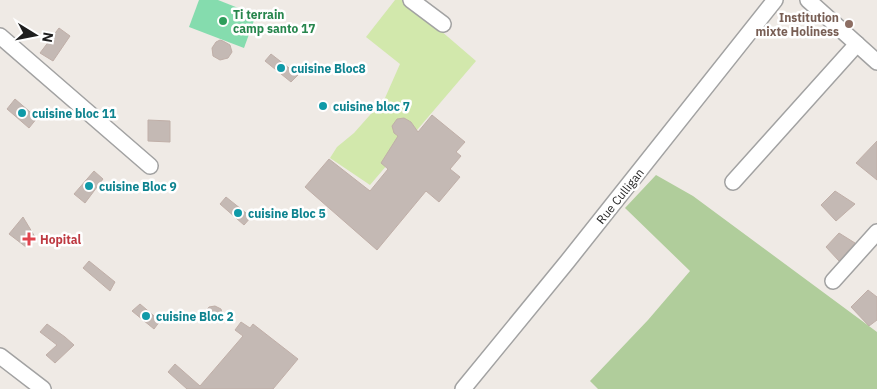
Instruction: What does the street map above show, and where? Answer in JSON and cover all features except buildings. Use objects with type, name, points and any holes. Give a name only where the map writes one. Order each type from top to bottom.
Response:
[{"type":"street","points":[[411,0],[443,24]]},
{"type":"street","name":"Rue Culligan","points":[[462,389],[567,262],[775,0]]},
{"type":"street","points":[[808,0],[877,62]]},
{"type":"street","points":[[0,36],[150,166]]},
{"type":"street","points":[[733,182],[857,44]]},
{"type":"street","points":[[834,282],[877,232]]},
{"type":"street","points":[[0,356],[43,389]]},
{"type":"green space","name":"Ti terrain camp santo 17","points":[[199,0],[218,0],[256,15],[244,48],[189,27]]},
{"type":"green space","points":[[395,0],[405,0],[476,61],[370,185],[330,158],[337,147],[354,133],[385,98],[400,64],[366,37]]},
{"type":"green space","points":[[656,175],[693,196],[877,332],[877,389],[598,389],[590,381],[648,320],[690,271],[625,208]]},
{"type":"place","name":"Ti terrain camp santo 17","points":[[223,21]]},
{"type":"place","name":"Institution mixte Holiness","points":[[849,24]]},
{"type":"place","name":"cuisine Bloc8","points":[[281,68]]},
{"type":"place","name":"cuisine bloc 7","points":[[323,106]]},
{"type":"place","name":"cuisine bloc 11","points":[[22,113]]},
{"type":"place","name":"cuisine Bloc 9","points":[[89,186]]},
{"type":"place","name":"cuisine Bloc 5","points":[[238,213]]},
{"type":"place","name":"Hopital","points":[[29,239]]},
{"type":"place","name":"cuisine Bloc 2","points":[[146,316]]}]
